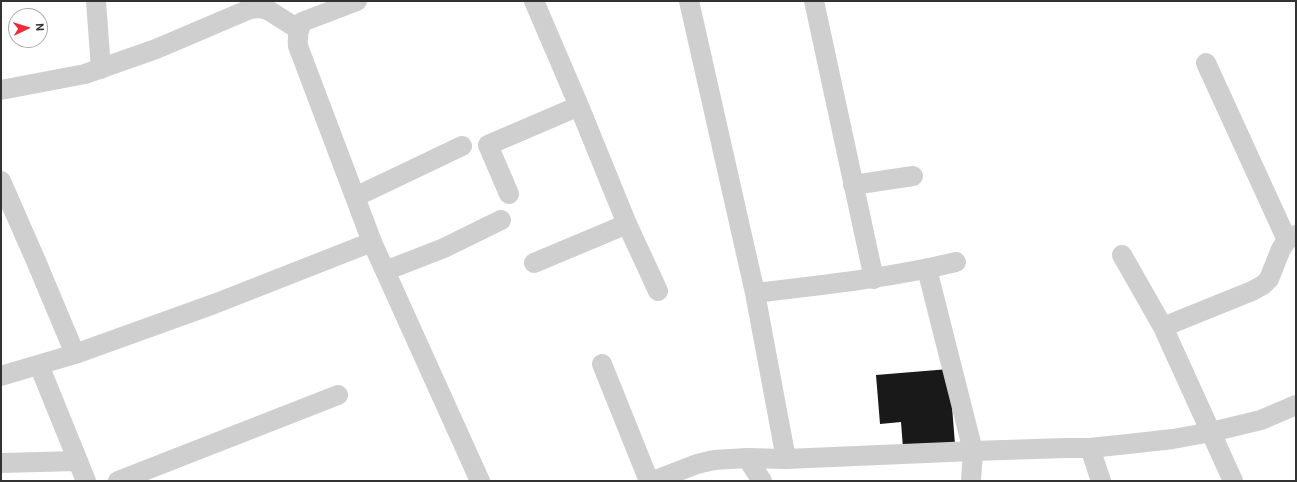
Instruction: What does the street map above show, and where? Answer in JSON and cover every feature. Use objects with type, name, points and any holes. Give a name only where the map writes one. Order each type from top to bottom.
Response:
[{"type":"street","points":[[96,1],[101,69]]},
{"type":"street","points":[[357,1],[302,22],[298,29],[298,46],[372,242],[475,480]]},
{"type":"street","points":[[534,1],[627,224],[658,291]]},
{"type":"street","points":[[690,1],[755,293],[786,459]]},
{"type":"street","points":[[814,1],[874,279]]},
{"type":"street","points":[[1,90],[85,74],[101,69],[156,49],[250,9],[259,8],[268,10],[298,29]]},
{"type":"street","points":[[1163,327],[1252,291],[1263,285],[1269,279],[1281,249],[1292,237],[1206,63]]},
{"type":"street","points":[[509,194],[488,145],[579,106]]},
{"type":"street","points":[[355,197],[462,146]]},
{"type":"street","points":[[853,185],[913,176]]},
{"type":"street","points":[[1,183],[75,354]]},
{"type":"street","points":[[385,271],[444,248],[501,220]]},
{"type":"street","points":[[534,262],[627,224]]},
{"type":"street","points":[[1,376],[75,354],[214,304],[372,242]]},
{"type":"street","points":[[1122,255],[1163,327],[1233,481]]},
{"type":"street","points":[[755,293],[874,279],[956,262]]},
{"type":"street","points":[[927,269],[973,451],[970,481]]},
{"type":"street","points":[[602,364],[656,480],[696,464],[714,460],[747,458],[786,459],[973,451],[1090,448],[1173,439],[1262,420],[1296,405]]},
{"type":"street","points":[[39,365],[86,481]]},
{"type":"street","points":[[118,481],[338,395]]},
{"type":"street","points":[[1090,448],[1101,481]]},
{"type":"street","points":[[747,458],[762,481]]},
{"type":"street","points":[[1,463],[78,461]]},
{"type":"building","points":[[949,369],[955,444],[903,448],[901,422],[880,424],[876,375]]}]
